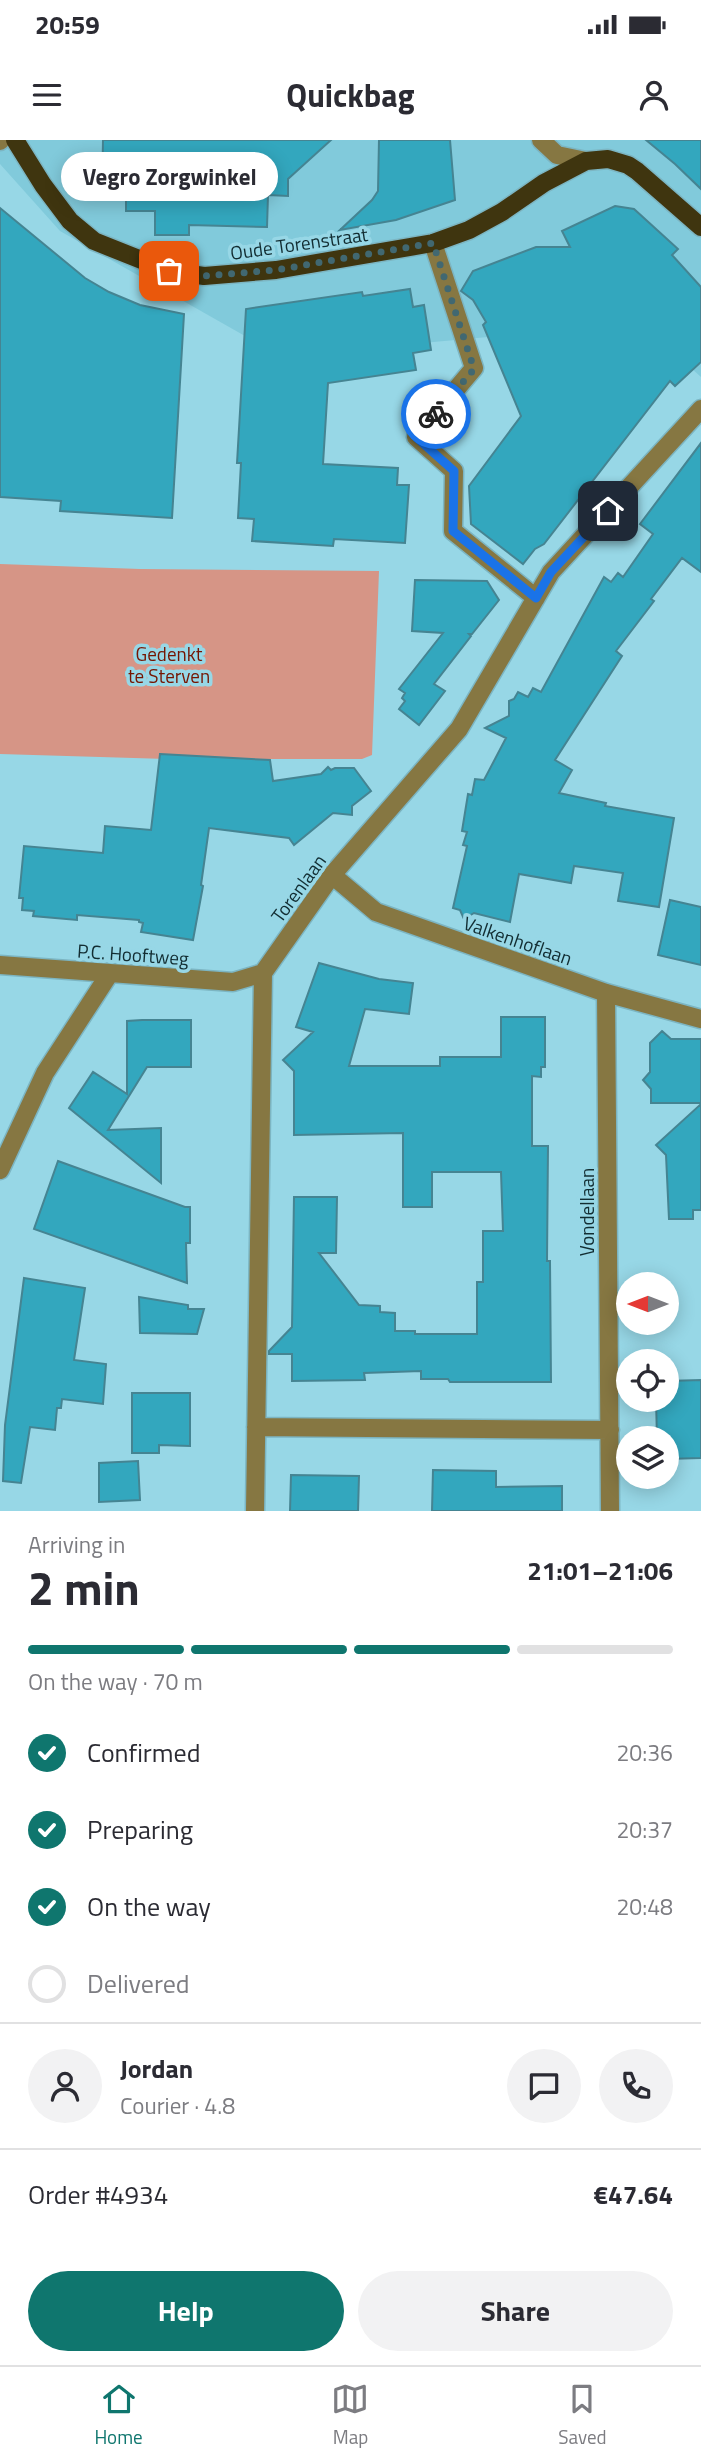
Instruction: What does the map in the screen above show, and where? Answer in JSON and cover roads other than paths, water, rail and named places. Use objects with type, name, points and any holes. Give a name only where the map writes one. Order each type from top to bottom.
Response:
[{"type":"main road","name":"Oude Torenstraat","points":[[15,140],[43,185],[70,221],[94,241],[169,271],[204,276],[276,270],[433,243],[469,230],[502,212],[544,183],[586,161]]},
{"type":"main road","points":[[586,161],[608,159],[628,165],[701,228]]},
{"type":"street","points":[[541,140],[557,155],[586,161]]},
{"type":"street","points":[[433,243],[474,369],[416,437],[454,471],[453,531],[536,598]]},
{"type":"street","name":"Torenlaan","points":[[263,973],[332,875],[459,729],[551,572],[701,409]]},
{"type":"street","name":"Valkenhoflaan","points":[[332,875],[376,912],[606,993],[701,1019]]},
{"type":"street","name":"P.C. Hooftweg","points":[[0,965],[233,982],[263,973]]},
{"type":"street","points":[[0,1170],[45,1073],[110,973]]},
{"type":"street","points":[[255,1511],[263,973]]},
{"type":"street","name":"Vondellaan","points":[[606,993],[610,1511]]},
{"type":"street","points":[[256,1427],[610,1430]]},
{"type":"place","name":"Vegro Zorgwinkel","points":[[169,271]]},
{"type":"park label","name":"Gedenkt te Sterven","points":[[169,664]]}]
